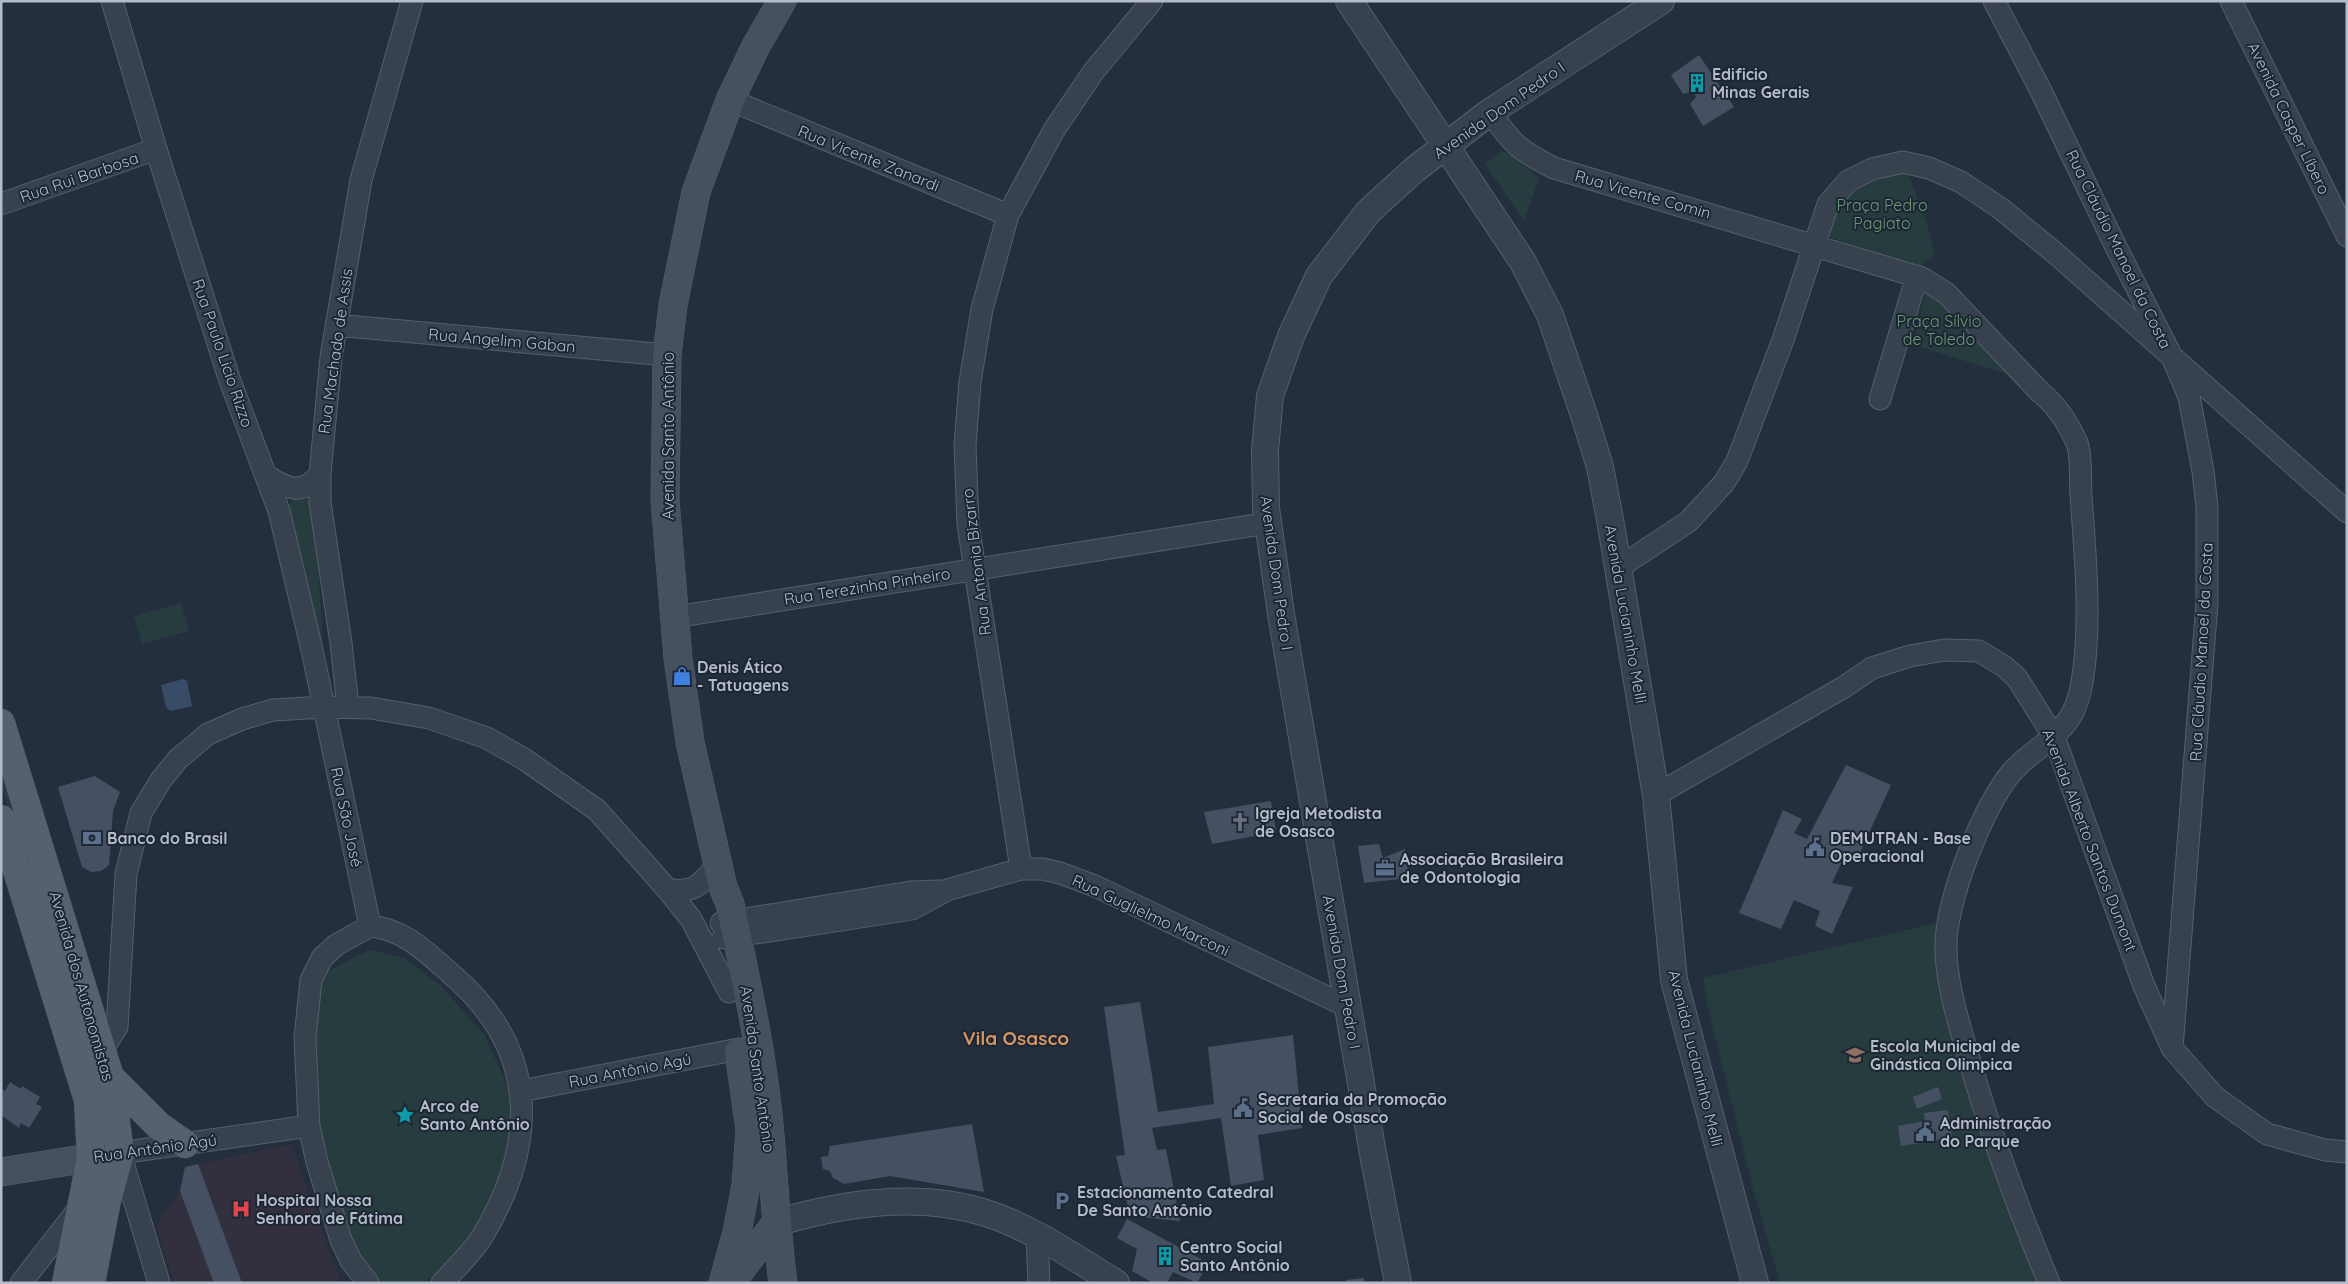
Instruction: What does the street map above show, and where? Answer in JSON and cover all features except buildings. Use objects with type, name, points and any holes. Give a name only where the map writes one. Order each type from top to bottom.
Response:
[{"type":"main road","name":"Avenida Santo Antônio","points":[[782,1],[756,46],[730,100],[696,192],[673,305],[667,355],[665,500],[674,617],[690,742],[720,876],[720,905],[729,930],[769,1123],[776,1223],[783,1283]]},
{"type":"main road","name":"Avenida dos Autonomistas","points":[[1,723],[103,1049],[110,1077],[120,1153],[107,1200],[91,1283]]},
{"type":"main road","name":"Avenida dos Autonomistas","points":[[1,819],[88,1100],[91,1158],[66,1283]]},
{"type":"main road","name":"Avenida Santo Antônio","points":[[723,1283],[737,1232],[746,1185],[750,1130],[729,992],[729,930]]},
{"type":"main road","points":[[110,1077],[159,1126],[184,1144]]},
{"type":"main road","name":"Rua Antônio Agú","points":[[1,1172],[120,1153]]},
{"type":"main road","points":[[731,1283],[776,1223]]},
{"type":"street","name":"Rua Paulo Licio Rizzo","points":[[112,1],[156,149],[229,378],[279,511],[324,707]]},
{"type":"street","name":"Rua Machado de Assis","points":[[348,707],[341,643],[320,502],[320,474],[331,357],[361,180],[412,1]]},
{"type":"street","name":"Rua Antonia Bizarro","points":[[1021,869],[968,524],[965,445],[970,382],[982,309],[1008,215],[1054,130],[1089,78],[1152,1]]},
{"type":"street","name":"Avenida Lucianinho Melli","points":[[1349,1],[1523,262],[1550,315],[1600,468],[1656,795],[1674,980],[1755,1283]]},
{"type":"street","name":"Avenida Dom Pedro I","points":[[1398,1283],[1373,1154],[1282,624],[1266,508],[1265,450],[1270,396],[1291,336],[1319,276],[1368,212],[1414,170],[1490,112],[1661,1]]},
{"type":"street","name":"Rua Cláudio Manoel da Costa","points":[[1994,1],[2040,89],[2116,247],[2174,361],[2189,397],[2203,471],[2208,545],[2207,603],[2172,1048]]},
{"type":"street","name":"Avenida Casper Líbero","points":[[2231,1],[2347,236]]},
{"type":"street","name":"Rua Vicente Zanardi","points":[[730,100],[1008,215]]},
{"type":"street","name":"Rua Vicente Comin","points":[[1490,112],[1509,139],[1520,149],[1554,168],[1918,276],[1946,293],[2041,393],[2053,403],[2078,445],[2089,596],[2082,681],[2073,711],[2054,738]]},
{"type":"street","name":"Rua Rui Barbosa","points":[[1,204],[156,149]]},
{"type":"street","points":[[1618,568],[1688,522],[1724,483],[1737,461],[1783,340],[1828,204],[1848,181],[1872,168],[1904,162],[1929,168],[1961,182],[2000,208],[2055,253],[2174,361],[2347,512]]},
{"type":"street","points":[[1880,399],[1918,276]]},
{"type":"street","name":"Rua Angelim Gaban","points":[[336,325],[667,355]]},
{"type":"street","points":[[267,476],[286,487],[295,489],[313,483],[320,474]]},
{"type":"street","points":[[279,511],[282,502],[296,492],[305,492],[313,495],[320,502]]},
{"type":"street","name":"Rua Terezinha Pinheiro","points":[[674,617],[974,568],[1268,523]]},
{"type":"street","points":[[312,650],[320,655],[326,655],[341,643]]},
{"type":"street","name":"Avenida Alberto Santos Dumont","points":[[1656,795],[1844,687],[1872,668],[1910,656],[1944,650],[1979,651],[2005,666],[2017,678],[2054,738],[2144,986],[2172,1048],[2215,1097],[2268,1134],[2325,1150],[2347,1152]]},
{"type":"street","points":[[103,1049],[117,1027],[126,874],[141,813],[161,780],[178,759],[208,734],[242,719],[273,710],[324,707],[371,708],[429,718],[487,738],[524,759],[597,810],[668,890],[691,919],[729,992]]},
{"type":"street","name":"Rua São José","points":[[324,707],[370,926]]},
{"type":"street","points":[[2049,1283],[2017,1206],[1985,1114],[1952,994],[1946,946],[1951,912],[1963,872],[1986,813],[2010,774],[2027,756],[2054,738]]},
{"type":"street","name":"Rua Guglielmo Marconi","points":[[729,930],[912,909],[947,890],[1021,869],[1052,871],[1095,886],[1348,1008]]},
{"type":"street","points":[[668,890],[685,891],[720,876]]},
{"type":"street","points":[[368,1283],[351,1260],[341,1240],[317,1162],[309,1126],[306,1038],[311,980],[322,958],[336,945],[370,926],[402,934],[459,980],[491,1017],[513,1056],[522,1091],[522,1122],[515,1166],[481,1239],[442,1283]]},
{"type":"street","name":"Rua Antônio Agú","points":[[522,1091],[739,1049]]},
{"type":"street","name":"Rua Antônio Agú","points":[[120,1153],[309,1126]]},
{"type":"street","points":[[120,1153],[159,1283]]},
{"type":"street","points":[[776,1223],[803,1214],[878,1202],[952,1204],[989,1214],[1037,1235],[1116,1283]]},
{"type":"street","points":[[21,1283],[80,1206]]},
{"type":"street","points":[[1037,1235],[1038,1283]]},
{"type":"shaded area","name":"Hospital Nossa Senhora de Fátima","points":[[291,1144],[341,1283],[174,1283],[156,1226],[180,1191],[185,1167]]},
{"type":"green space","points":[[1501,151],[1511,154],[1539,178],[1524,221],[1485,164]]},
{"type":"green space","name":"Praça Pedro Pagiato","points":[[1905,164],[1927,225],[1935,255],[1917,267],[1830,237],[1835,210],[1850,188]]},
{"type":"green space","name":"Praça Sílvio de Toledo","points":[[1927,284],[1945,308],[1957,318],[1979,345],[2007,374],[1914,345]]},
{"type":"green space","points":[[302,496],[314,505],[323,643],[304,592],[285,513],[293,498]]},
{"type":"green space","points":[[181,603],[189,631],[142,644],[134,616]]},
{"type":"green space","points":[[1,770],[101,1097],[81,1042],[1,784]]},
{"type":"green space","points":[[1949,920],[1942,950],[2010,1206],[2036,1283],[1780,1283],[1754,1192],[1707,1004],[1703,978]]},
{"type":"green space","points":[[369,950],[403,957],[440,985],[484,1034],[508,1086],[513,1121],[506,1162],[476,1229],[452,1262],[430,1279],[418,1283],[381,1283],[358,1261],[343,1224],[311,1095],[314,992],[328,971]]},
{"type":"water","points":[[183,679],[187,681],[192,706],[170,711],[166,707],[161,685]]},
{"type":"place","name":"Edificio Minas Gerais","points":[[1697,83]]},
{"type":"place","name":"Denis Ático - Tatuagens","points":[[682,676]]},
{"type":"place","name":"Igreja Metodista de Osasco","points":[[1240,822]]},
{"type":"place","name":"Banco do Brasil","points":[[92,838]]},
{"type":"place","name":"DEMUTRAN - Base Operacional","points":[[1815,847]]},
{"type":"place","name":"Associação Brasileira de Odontologia","points":[[1385,868]]},
{"type":"place","name":"Escola Municipal de Ginástica Olimpica","points":[[1855,1055]]},
{"type":"place","name":"Secretaria da Promoção Social de Osasco","points":[[1243,1108]]},
{"type":"place","name":"Arco de Santo Antônio","points":[[405,1115]]},
{"type":"place","name":"Administração do Parque","points":[[1925,1132]]},
{"type":"place","name":"Estacionamento Catedral De Santo Antônio","points":[[1062,1201]]},
{"type":"place","name":"Hospital Nossa Senhora de Fátima","points":[[241,1209]]},
{"type":"place","name":"Centro Social Santo Antônio","points":[[1165,1256]]},
{"type":"district","name":"Vila Osasco","points":[[1016,1038]]}]
